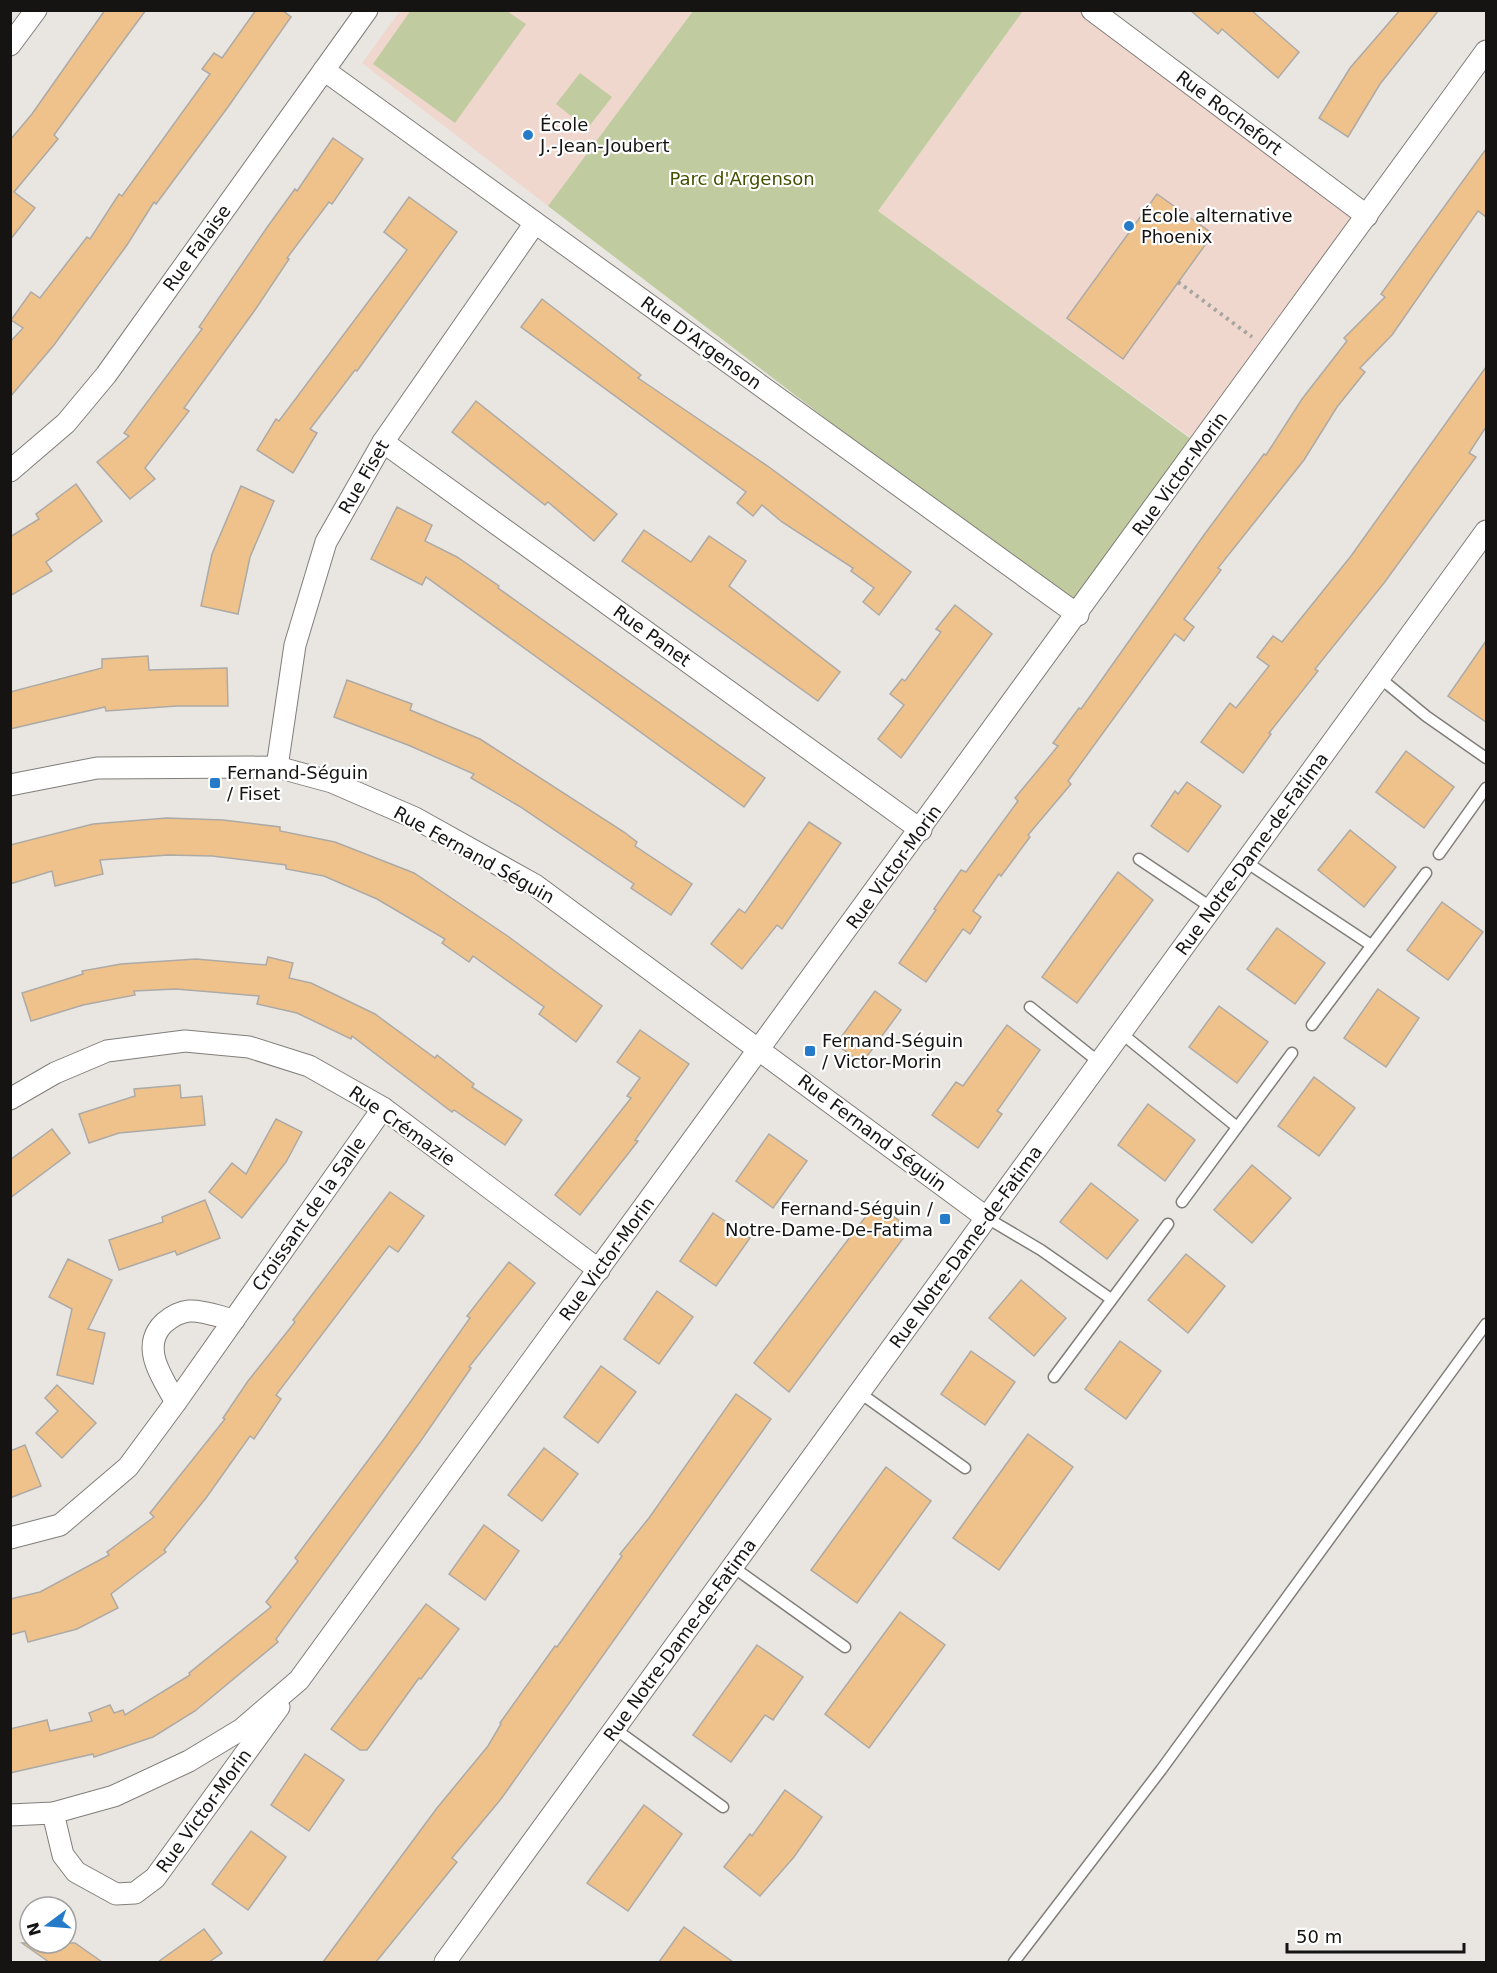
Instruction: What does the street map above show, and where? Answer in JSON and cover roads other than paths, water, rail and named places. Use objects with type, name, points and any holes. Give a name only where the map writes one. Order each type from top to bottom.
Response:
[{"type":"street","points":[[10,45],[36,10]]},
{"type":"street","name":"Rue Falaise","points":[[10,471],[66,423],[106,375],[367,10]]},
{"type":"street","name":"Rue Rochefort","points":[[1092,10],[1367,216]]},
{"type":"street","name":"Rue Victor-Morin","points":[[299,1680],[242,1729],[189,1761],[114,1796],[52,1813],[63,1855],[76,1872],[116,1894],[135,1893],[155,1878],[1078,615],[1486,51]]},
{"type":"street","name":"Rue D'Argenson","points":[[324,70],[1078,615]]},
{"type":"street","name":"Rue Fiset","points":[[277,767],[295,645],[326,542],[383,442],[535,223]]},
{"type":"street","name":"Rue Panet","points":[[383,442],[921,830]]},
{"type":"street","name":"Rue Notre-Dame-de-Fatima","points":[[445,1962],[1486,531]]},
{"type":"street","name":"Rue Fernand Séguin","points":[[10,785],[98,768],[277,767],[332,782],[415,818],[535,885],[761,1049],[987,1218]]},
{"type":"street","name":"Rue Crémazie","points":[[10,1099],[55,1073],[107,1051],[185,1041],[249,1047],[309,1066],[383,1108],[599,1270]]},
{"type":"street","name":"Croissant de la Salle","points":[[10,1538],[60,1525],[128,1467],[383,1108]]},
{"type":"street","points":[[176,1402],[156,1367],[153,1348],[157,1330],[172,1316],[189,1311],[234,1320]]},
{"type":"street","points":[[10,1815],[52,1813]]},
{"type":"lane","points":[[1380,678],[1426,716],[1486,758]]},
{"type":"lane","points":[[1439,854],[1486,788]]},
{"type":"lane","points":[[1139,859],[1212,908]]},
{"type":"lane","points":[[1246,861],[1371,945]]},
{"type":"lane","points":[[1312,1025],[1426,873]]},
{"type":"lane","points":[[1030,1007],[1100,1063]]},
{"type":"lane","points":[[1121,1033],[1237,1127]]},
{"type":"lane","points":[[1182,1202],[1292,1053]]},
{"type":"lane","points":[[987,1218],[1041,1250],[1111,1299]]},
{"type":"lane","points":[[1054,1377],[1168,1224]]},
{"type":"lane","points":[[1014,1962],[1161,1770],[1486,1324]]},
{"type":"lane","points":[[860,1393],[965,1468]]},
{"type":"lane","points":[[733,1567],[845,1647]]},
{"type":"lane","points":[[615,1729],[723,1807]]},
{"type":"place","name":"École J.-Jean-Joubert","points":[[528,135]]},
{"type":"place","name":"École alternative Phoenix","points":[[1129,226]]},
{"type":"place","name":"Fernand-Séguin / Fiset","points":[[215,783]]},
{"type":"place","name":"Fernand-Séguin / Victor-Morin","points":[[810,1051]]},
{"type":"place","name":"Fernand-Séguin / Notre-Dame-De-Fatima","points":[[945,1219]]},
{"type":"park label","name":"Parc d'Argenson","points":[[742,179]]}]
